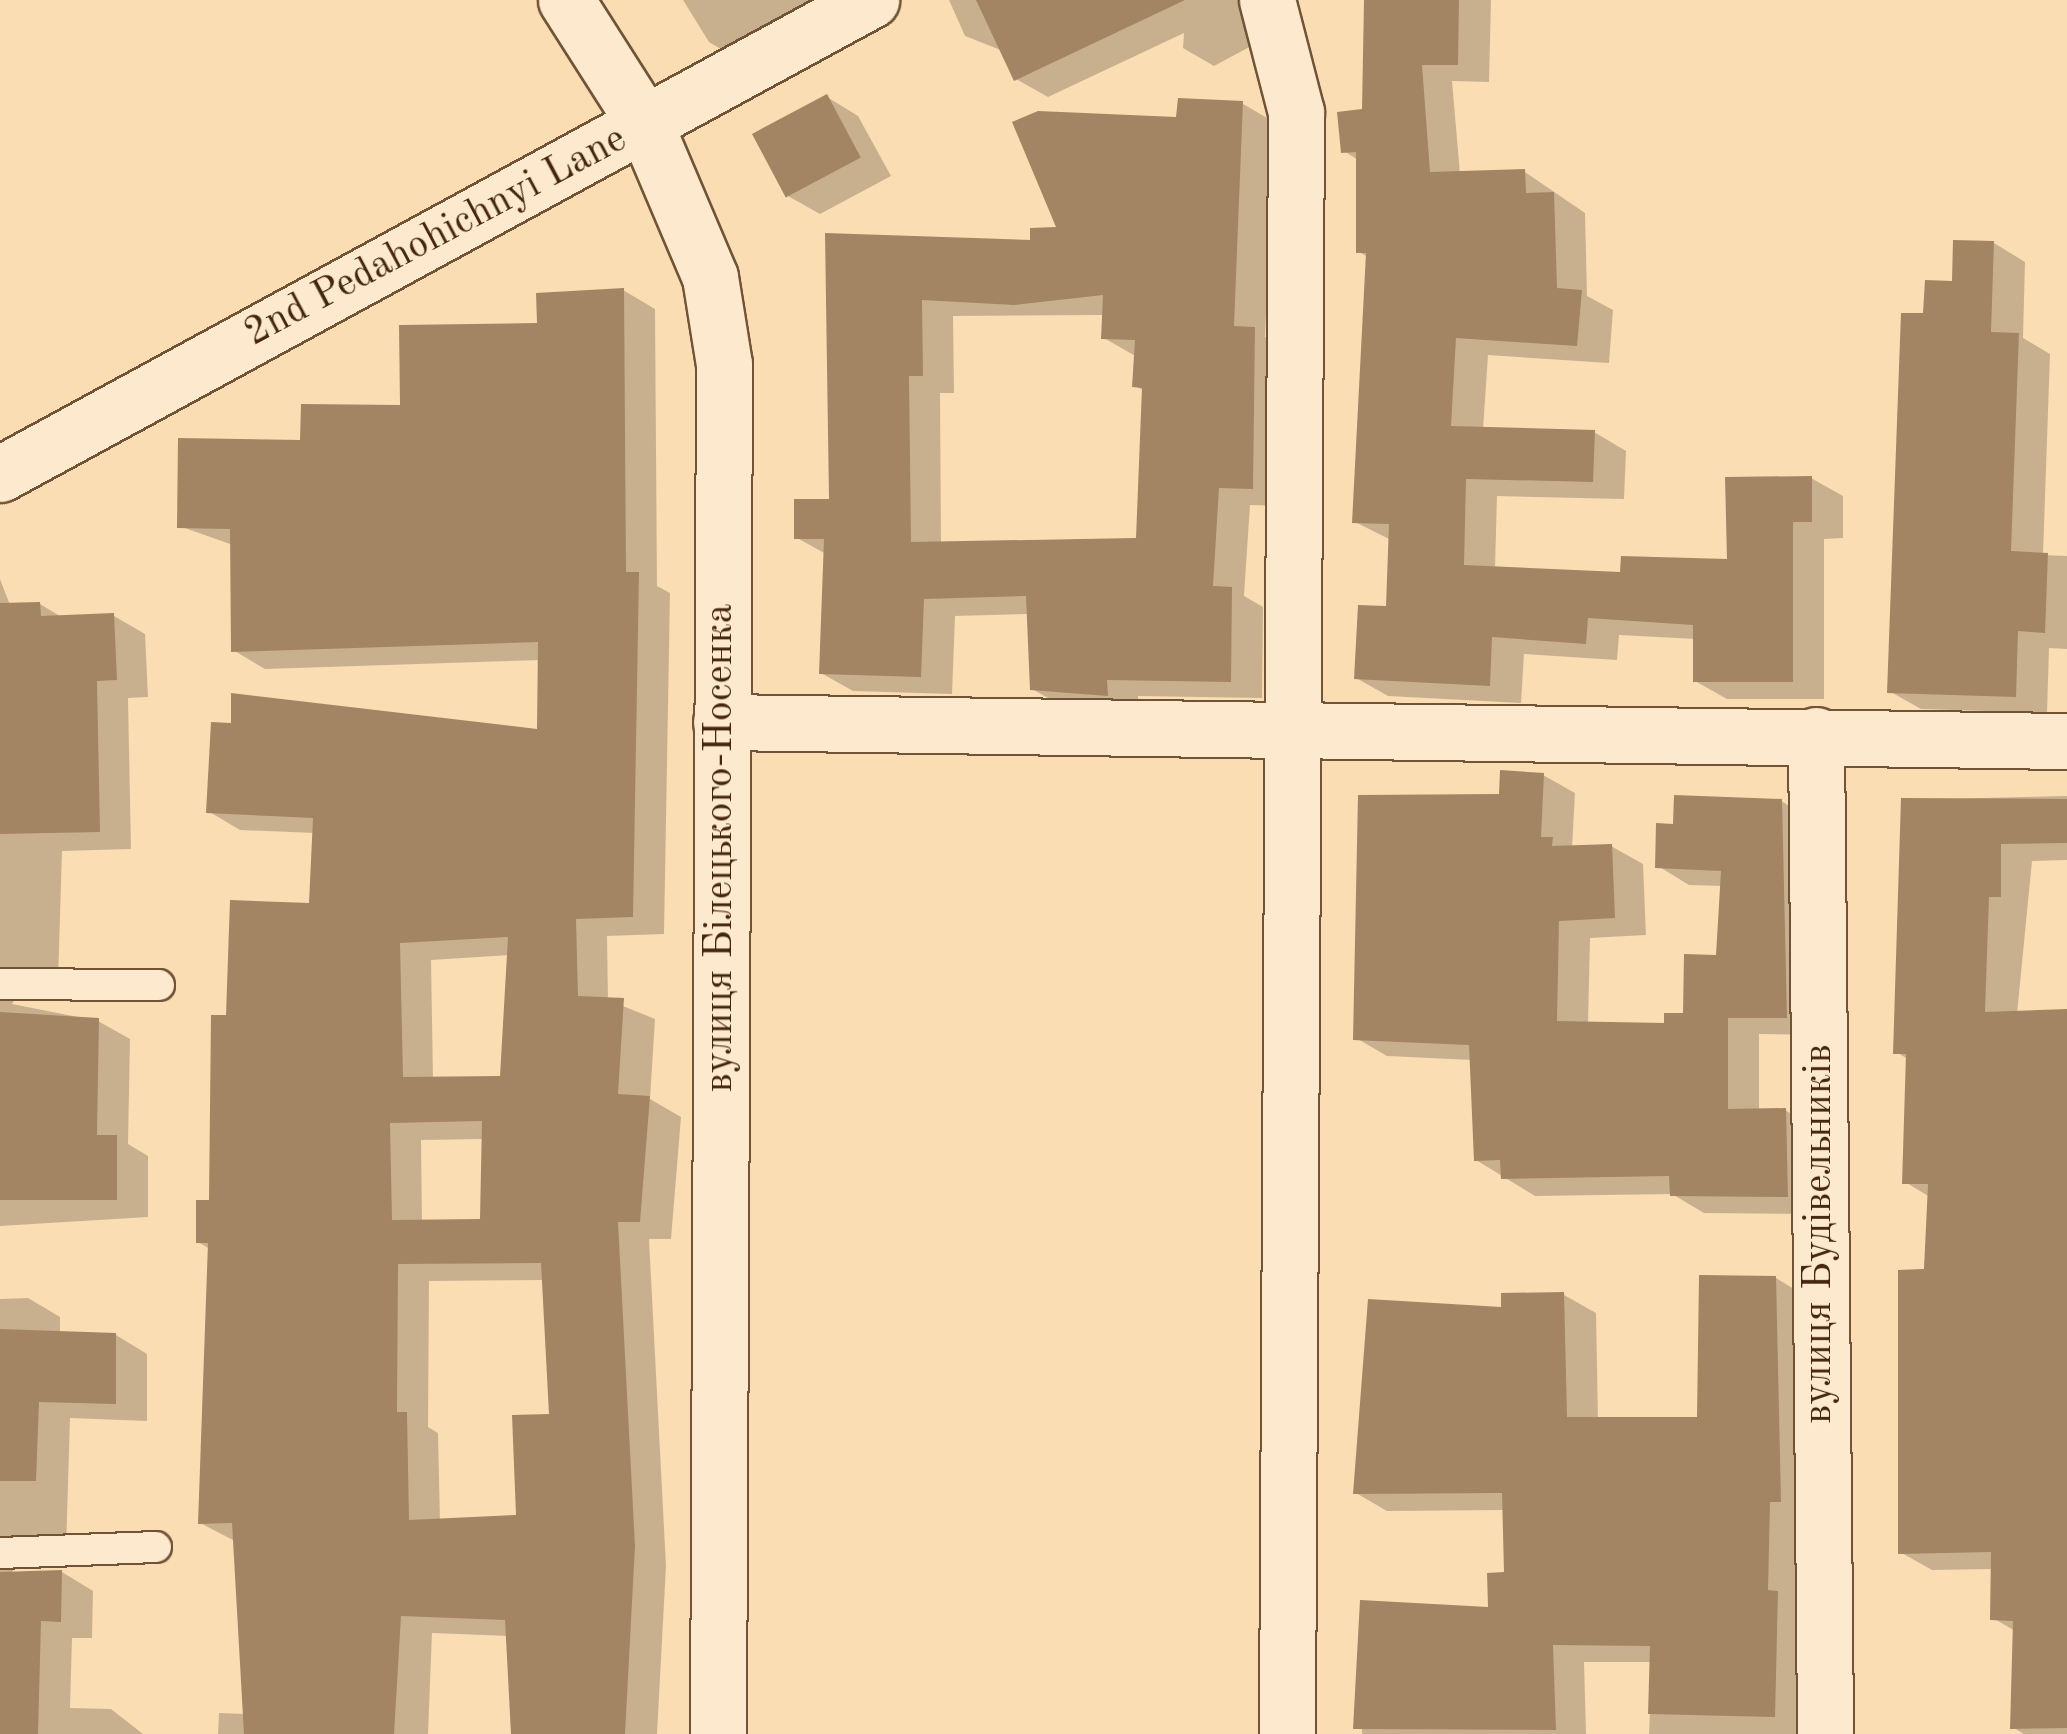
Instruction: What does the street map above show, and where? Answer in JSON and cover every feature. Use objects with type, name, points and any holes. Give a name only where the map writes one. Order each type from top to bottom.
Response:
[{"type":"street","name":"вулиця Білецького-Носенка","points":[[566,0],[646,124],[710,277],[724,364],[718,1734]]},
{"type":"street","name":"2nd Pedahohichnyi Lane","points":[[0,474],[871,0]]},
{"type":"street","points":[[1267,0],[1296,112],[1287,1734]]},
{"type":"street","points":[[721,722],[2067,741]]},
{"type":"street","name":"вулиця Будівельників","points":[[1816,735],[1825,1734]]},
{"type":"lane","points":[[0,984],[158,985]]},
{"type":"lane","points":[[0,1553],[156,1547]]},
{"type":"building","points":[[976,0],[1185,0],[1014,81]]},
{"type":"building","points":[[1364,0],[1459,0],[1458,65],[1422,65],[1430,172],[1525,169],[1526,193],[1554,192],[1557,288],[1582,290],[1577,346],[1456,338],[1451,426],[1595,430],[1593,482],[1466,479],[1464,565],[1620,572],[1621,556],[1727,559],[1725,477],[1812,476],[1812,522],[1793,522],[1793,682],[1693,682],[1693,625],[1588,618],[1586,644],[1492,637],[1490,686],[1354,679],[1358,605],[1386,606],[1389,524],[1352,523],[1366,253],[1356,253],[1356,152],[1341,153],[1337,112],[1362,109]]},
{"type":"building","points":[[827,94],[861,158],[786,197],[752,134]]},
{"type":"building","points":[[1178,98],[1243,101],[1234,326],[1255,327],[1253,489],[1219,488],[1213,586],[1232,587],[1231,682],[1107,680],[1108,696],[1030,690],[1026,596],[924,599],[921,677],[819,674],[824,539],[794,539],[794,499],[829,499],[825,233],[1030,240],[1030,228],[1056,227],[1012,122],[1038,111],[1176,117]],"holes":[[[1103,295],[1101,339],[1135,340],[1132,387],[1142,388],[1136,538],[911,542],[909,376],[923,376],[922,300],[1014,305]]]},
{"type":"building","points":[[1953,240],[1994,241],[1991,332],[2019,333],[2011,551],[2048,553],[2045,633],[2018,631],[2016,697],[1887,693],[1901,313],[1923,313],[1925,280],[1952,281]]},
{"type":"building","points":[[624,288],[626,572],[639,572],[633,917],[576,919],[578,996],[624,998],[618,1094],[650,1096],[640,1222],[618,1222],[635,1546],[625,1734],[511,1734],[505,1620],[401,1616],[394,1734],[244,1734],[232,1523],[198,1524],[208,1243],[196,1243],[196,1200],[209,1200],[211,1015],[226,1015],[230,900],[309,903],[313,818],[206,813],[211,722],[231,723],[231,693],[537,729],[538,642],[231,652],[230,529],[177,528],[178,438],[300,440],[301,404],[400,405],[399,325],[537,323],[536,293]],"holes":[[[508,937],[500,1076],[403,1077],[400,943]],[[482,1121],[480,1219],[392,1220],[390,1123]],[[541,1263],[549,1414],[512,1415],[516,1515],[409,1520],[407,1412],[397,1412],[398,1264]]]},
{"type":"building","points":[[40,602],[41,616],[114,613],[117,680],[97,681],[100,832],[0,834],[0,603]]},
{"type":"building","points":[[1500,770],[1544,773],[1541,837],[1553,837],[1552,846],[1612,844],[1615,918],[1559,921],[1557,1021],[1664,1023],[1664,1013],[1683,1013],[1684,954],[1716,955],[1721,871],[1655,868],[1656,823],[1673,824],[1674,795],[1782,799],[1787,1018],[1728,1018],[1728,1109],[1786,1108],[1788,1197],[1670,1196],[1669,1176],[1501,1179],[1500,1160],[1474,1161],[1469,1045],[1353,1040],[1358,795],[1499,794]]},
{"type":"building","points":[[1901,798],[2067,799],[2067,843],[2001,844],[2001,897],[1989,897],[1985,1012],[2067,1009],[2067,1728],[2010,1729],[2013,1621],[1990,1620],[1991,1552],[1898,1554],[1898,1270],[1924,1269],[1928,1184],[1902,1184],[1906,1054],[1893,1054]]},
{"type":"building","points":[[0,1012],[99,1018],[97,1135],[117,1135],[117,1200],[0,1200]]},
{"type":"building","points":[[1699,1275],[1776,1276],[1781,1502],[1770,1502],[1768,1590],[1778,1591],[1775,1717],[1648,1714],[1650,1646],[1553,1645],[1556,1730],[1353,1729],[1360,1600],[1488,1607],[1487,1573],[1504,1572],[1502,1493],[1353,1494],[1368,1299],[1501,1307],[1501,1293],[1564,1292],[1567,1417],[1697,1417]]},
{"type":"building","points":[[0,1329],[116,1333],[116,1404],[39,1402],[36,1481],[0,1481]]},
{"type":"building","points":[[62,1570],[61,1622],[41,1621],[38,1734],[0,1734],[0,1572]]}]
